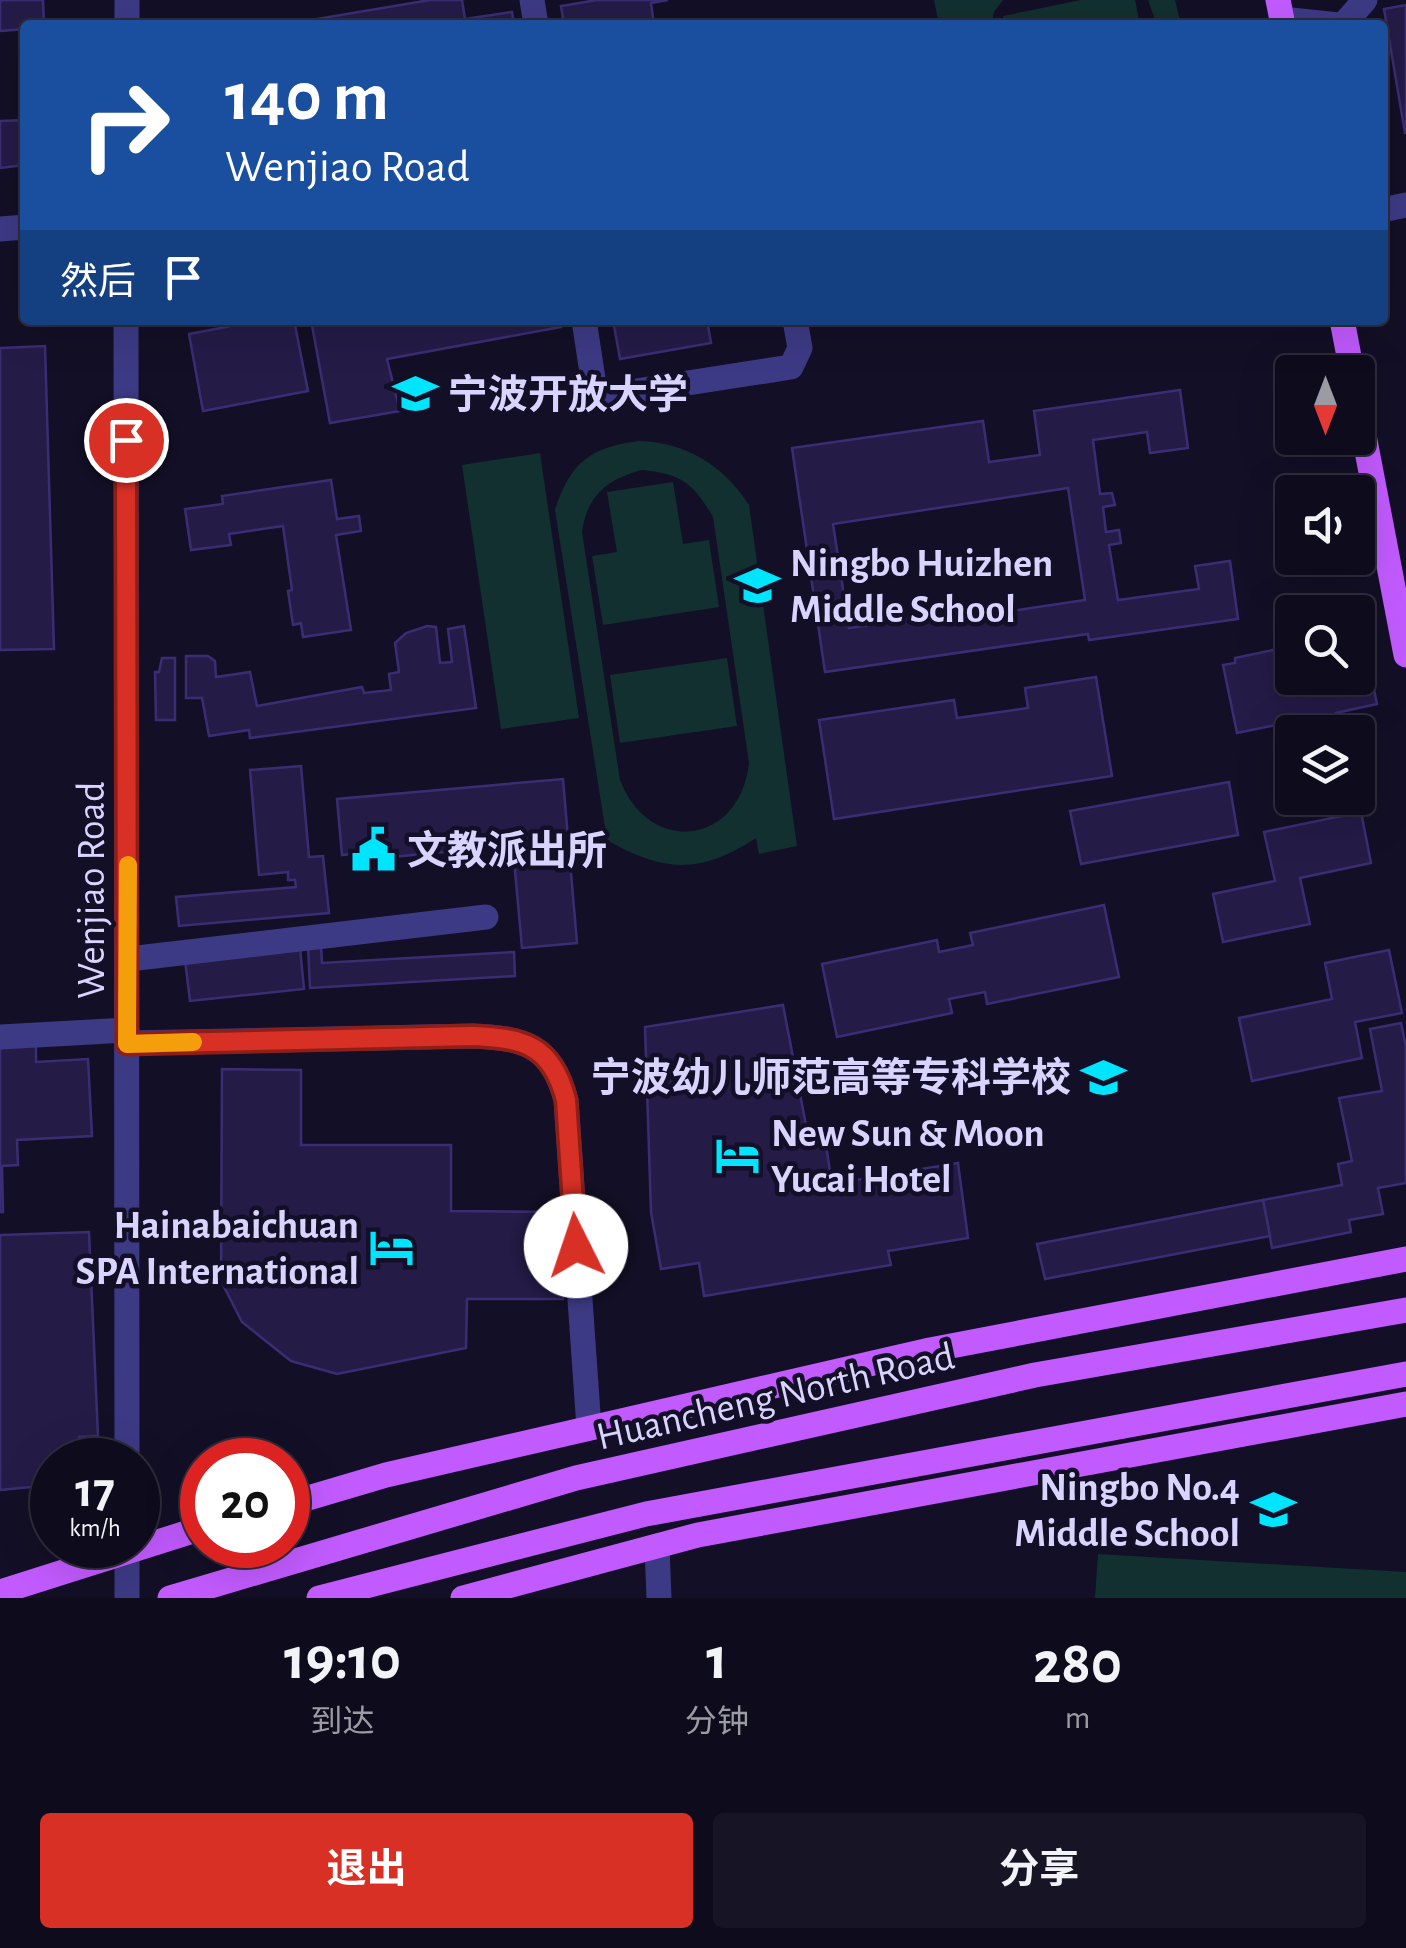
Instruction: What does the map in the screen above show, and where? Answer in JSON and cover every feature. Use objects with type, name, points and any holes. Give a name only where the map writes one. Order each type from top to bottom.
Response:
[{"type":"main road","points":[[1343,325],[1349,355]]},
{"type":"main road","points":[[1368,455],[1405,641]]},
{"type":"main road","points":[[310,1498],[386,1476],[930,1350],[1406,1259]]},
{"type":"main road","name":"Huancheng North Road","points":[[170,1598],[596,1474],[1035,1375],[1406,1310]]},
{"type":"main road","points":[[319,1598],[646,1514],[1406,1374]]},
{"type":"main road","points":[[463,1598],[698,1535],[1406,1404]]},
{"type":"main road","points":[[0,1592],[68,1568]]},
{"type":"street","points":[[1346,20],[1365,0]]},
{"type":"street","points":[[1281,15],[1311,20]]},
{"type":"street","name":"Wenjiao Road","points":[[126,325],[127,1438]]},
{"type":"street","points":[[585,325],[595,392],[604,396],[791,367],[800,348],[796,325]]},
{"type":"street","points":[[129,959],[486,917]]},
{"type":"street","points":[[0,1037],[472,1036],[501,1037],[535,1048],[550,1062],[566,1100],[589,1428]]},
{"type":"street","points":[[657,1546],[659,1598]]},
{"type":"street","points":[[127,1568],[128,1598]]},
{"type":"green space","points":[[934,0],[1003,0],[992,20],[938,20]]},
{"type":"green space","points":[[1081,0],[1135,0],[1139,20],[1004,20],[1003,16]]},
{"type":"green space","points":[[1148,0],[1175,0],[1180,20],[1155,20]]},
{"type":"green space","points":[[656,442],[688,451],[716,468],[749,505],[797,846],[759,854],[756,838],[717,858],[682,865],[646,858],[607,840],[555,510],[568,480],[584,460],[622,444]],"holes":[[[642,470],[685,482],[713,517],[749,763],[742,790],[729,811],[712,825],[692,831],[672,830],[652,821],[634,805],[620,780],[582,532],[594,499],[609,484]]]},
{"type":"green space","points":[[540,453],[579,718],[501,729],[462,465]]},
{"type":"green space","points":[[673,482],[683,544],[709,540],[719,607],[603,625],[592,556],[617,552],[607,492]]},
{"type":"green space","points":[[727,658],[737,726],[620,743],[610,675]]},
{"type":"green space","points":[[1098,1554],[1406,1572],[1406,1598],[1095,1598]]},
{"type":"building","points":[[0,0],[43,0],[44,20],[20,20],[20,29],[0,31]]},
{"type":"building","points":[[430,0],[462,0],[465,19],[512,12],[513,20],[317,20]]},
{"type":"building","points":[[597,0],[668,0],[651,3],[653,20],[563,20],[561,6]]},
{"type":"building","points":[[1406,5],[1406,133],[1388,20],[1384,9]]},
{"type":"building","points":[[20,120],[20,166],[0,168],[0,121]]},
{"type":"building","points":[[237,325],[295,325],[308,391],[203,411],[189,334]]},
{"type":"building","points":[[312,325],[561,325],[387,359],[400,411],[330,423]]},
{"type":"building","points":[[614,325],[708,325],[711,343],[620,359]]},
{"type":"building","points":[[45,346],[54,649],[0,650],[0,348]]},
{"type":"building","points":[[1180,390],[1188,448],[1150,453],[1147,432],[1093,440],[1100,494],[1112,493],[1115,505],[1103,507],[1106,532],[1119,530],[1121,543],[1109,545],[1118,600],[1199,589],[1195,566],[1230,561],[1238,619],[1089,640],[1088,634],[825,672],[792,448],[983,421],[989,462],[1040,455],[1034,411]],"holes":[[[1068,488],[1085,600],[951,620],[950,613],[849,628],[833,524]]]},
{"type":"building","points":[[331,480],[337,519],[359,516],[361,531],[336,535],[351,630],[303,637],[301,623],[293,625],[283,526],[229,534],[231,545],[191,550],[185,509],[223,504],[222,496]]},
{"type":"building","points":[[464,626],[476,708],[250,738],[249,730],[209,736],[202,698],[186,698],[186,656],[208,656],[215,661],[216,677],[250,672],[257,706],[362,687],[364,693],[391,690],[389,674],[399,672],[395,643],[406,633],[436,627],[440,663],[452,662],[448,629]]},
{"type":"building","points":[[1275,650],[1275,695],[1375,694],[1377,704],[1337,715],[1275,715],[1275,725],[1237,733],[1223,665],[1235,663],[1235,658]]},
{"type":"building","points":[[162,658],[175,658],[175,720],[156,720],[155,672],[159,672]]},
{"type":"building","points":[[1096,677],[1112,776],[834,819],[819,720],[954,700],[957,718],[1028,708],[1025,688]]},
{"type":"building","points":[[301,766],[309,857],[323,856],[329,913],[179,926],[176,897],[296,887],[295,880],[288,880],[288,872],[259,875],[250,770]]},
{"type":"building","points":[[563,779],[577,943],[522,948],[512,838],[497,840],[497,847],[361,860],[360,853],[342,855],[337,799]]},
{"type":"building","points":[[1229,782],[1238,835],[1081,864],[1070,811]]},
{"type":"building","points":[[1362,815],[1371,863],[1300,878],[1310,924],[1223,942],[1213,894],[1275,881],[1264,832]]},
{"type":"building","points":[[1104,905],[1119,977],[987,1004],[985,992],[949,999],[952,1013],[837,1037],[822,964],[937,940],[939,952],[973,945],[970,933]]},
{"type":"building","points":[[321,945],[322,963],[514,952],[515,976],[310,988],[308,946]]},
{"type":"building","points":[[300,948],[304,989],[190,1001],[185,960]]},
{"type":"building","points":[[1389,950],[1402,1013],[1355,1022],[1362,1058],[1252,1081],[1239,1018],[1332,999],[1325,963]]},
{"type":"building","name":"New Sun & Moon Yucai Hotel","points":[[783,1005],[810,1146],[826,1145],[832,1184],[958,1163],[968,1238],[888,1251],[891,1265],[704,1296],[699,1263],[661,1269],[651,1212],[645,1027]]},
{"type":"building","points":[[1401,1023],[1406,1047],[1406,1183],[1378,1188],[1383,1214],[1349,1220],[1351,1232],[1272,1248],[1263,1200],[1342,1185],[1338,1164],[1352,1161],[1339,1098],[1382,1091],[1370,1029]]},
{"type":"building","points":[[36,1044],[36,1062],[88,1059],[92,1136],[17,1140],[18,1165],[2,1166],[0,1212],[0,1046]]},
{"type":"building","name":"Hainabaichuan SPA International","points":[[222,1069],[301,1070],[301,1145],[451,1145],[451,1211],[563,1212],[563,1299],[467,1299],[466,1348],[337,1374],[291,1361],[242,1322],[221,1281]]},
{"type":"building","points":[[1263,1200],[1270,1236],[1045,1279],[1037,1244]]},
{"type":"building","points":[[89,1232],[98,1436],[30,1438],[30,1487],[0,1490],[0,1235]]},
{"type":"slow traffic","points":[[128,865],[127,1044],[193,1042]]},
{"type":"place","name":"宁波开放大学","points":[[415,394]]},
{"type":"place","name":"Ningbo Huizhen Middle School","points":[[757,585]]},
{"type":"place","name":"文教派出所","points":[[374,850]]},
{"type":"place","name":"宁波幼儿师范高等专科学校","points":[[1104,1077]]},
{"type":"place","name":"New Sun & Moon Yucai Hotel","points":[[738,1155]]},
{"type":"place","name":"Hainabaichuan SPA International","points":[[392,1247]]},
{"type":"place","name":"Ningbo No.4 Middle School","points":[[1273,1509]]},
{"type":"route","points":[[126,440],[127,1044],[472,1036],[520,1041],[550,1062],[566,1100],[576,1246]]}]
